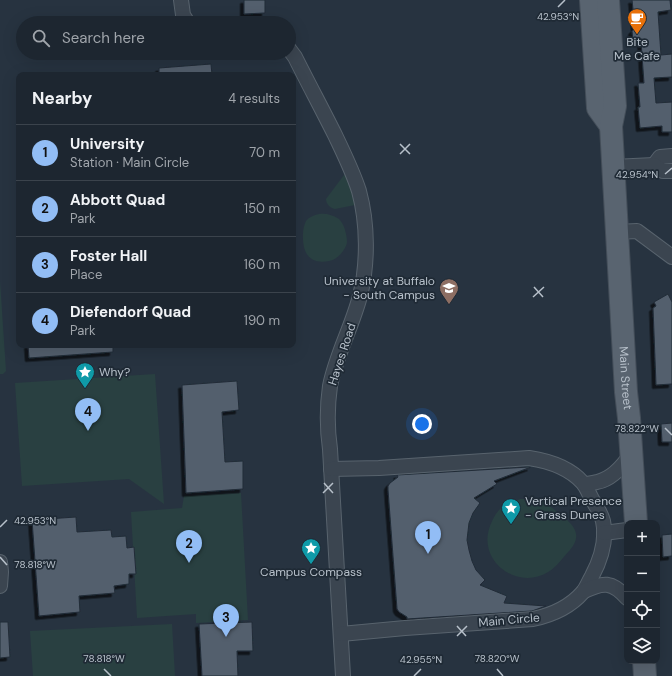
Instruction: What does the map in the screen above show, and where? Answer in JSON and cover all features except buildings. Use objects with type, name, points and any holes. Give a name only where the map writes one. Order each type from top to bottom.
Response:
[{"type":"main road","points":[[591,0],[598,108],[611,126]]},
{"type":"main road","name":"Main Street","points":[[608,0],[615,106],[611,126],[613,167],[626,392],[636,520]]},
{"type":"main road","points":[[644,664],[645,676]]},
{"type":"street","points":[[181,0],[184,16]]},
{"type":"street","name":"Hayes Road","points":[[296,59],[349,164],[359,192],[364,218],[365,260],[361,290],[354,316],[340,353],[329,398],[328,433],[344,676]]},
{"type":"street","points":[[654,165],[660,157],[672,156]]},
{"type":"street","points":[[613,167],[654,165],[663,171],[672,171]]},
{"type":"street","points":[[617,232],[637,231],[672,257]]},
{"type":"street","points":[[584,484],[598,482],[611,476],[624,465],[631,454]]},
{"type":"street","name":"Main Circle","points":[[331,469],[379,468],[529,458],[553,463],[560,466],[584,484],[600,511],[604,533],[602,551],[584,591],[559,611],[546,616],[533,619],[341,634]]},
{"type":"street","points":[[604,533],[624,530]]},
{"type":"street","points":[[0,562],[0,586]]},
{"type":"street","points":[[584,591],[595,586],[603,585],[617,588],[624,595]]},
{"type":"green space","points":[[344,175],[347,175],[355,205],[335,209],[330,207],[326,199]]},
{"type":"green space","points":[[319,214],[334,216],[341,221],[346,234],[347,242],[343,251],[338,257],[322,262],[311,259],[305,251],[303,240],[303,232],[306,221],[312,216]]},
{"type":"green space","points":[[0,281],[6,371],[3,374],[0,374]]},
{"type":"green space","points":[[155,374],[164,504],[129,479],[22,486],[15,383]]},
{"type":"green space","points":[[241,493],[248,620],[196,623],[196,614],[137,618],[131,512],[182,508],[184,496]]},
{"type":"green space","points":[[520,499],[541,501],[559,513],[575,529],[576,539],[570,550],[551,570],[536,577],[524,578],[513,575],[502,569],[494,561],[489,551],[487,539],[490,526],[495,516],[503,507]]},
{"type":"green space","points":[[172,624],[175,676],[33,676],[30,631]]},
{"type":"place","name":"Bite Me Cafe","points":[[637,35]]},
{"type":"place","name":"University at Buffalo - South Campus","points":[[449,305]]},
{"type":"place","name":"Why?","points":[[85,389]]},
{"type":"place","name":"Diefendorf Quad","points":[[88,431]]},
{"type":"place","name":"Vertical Presence - Grass Dunes","points":[[511,525]]},
{"type":"place","name":"University","points":[[428,554]]},
{"type":"place","name":"Abbott Quad","points":[[189,563]]},
{"type":"place","name":"Campus Compass","points":[[311,565]]},
{"type":"place","name":"Foster Hall","points":[[226,637]]}]
